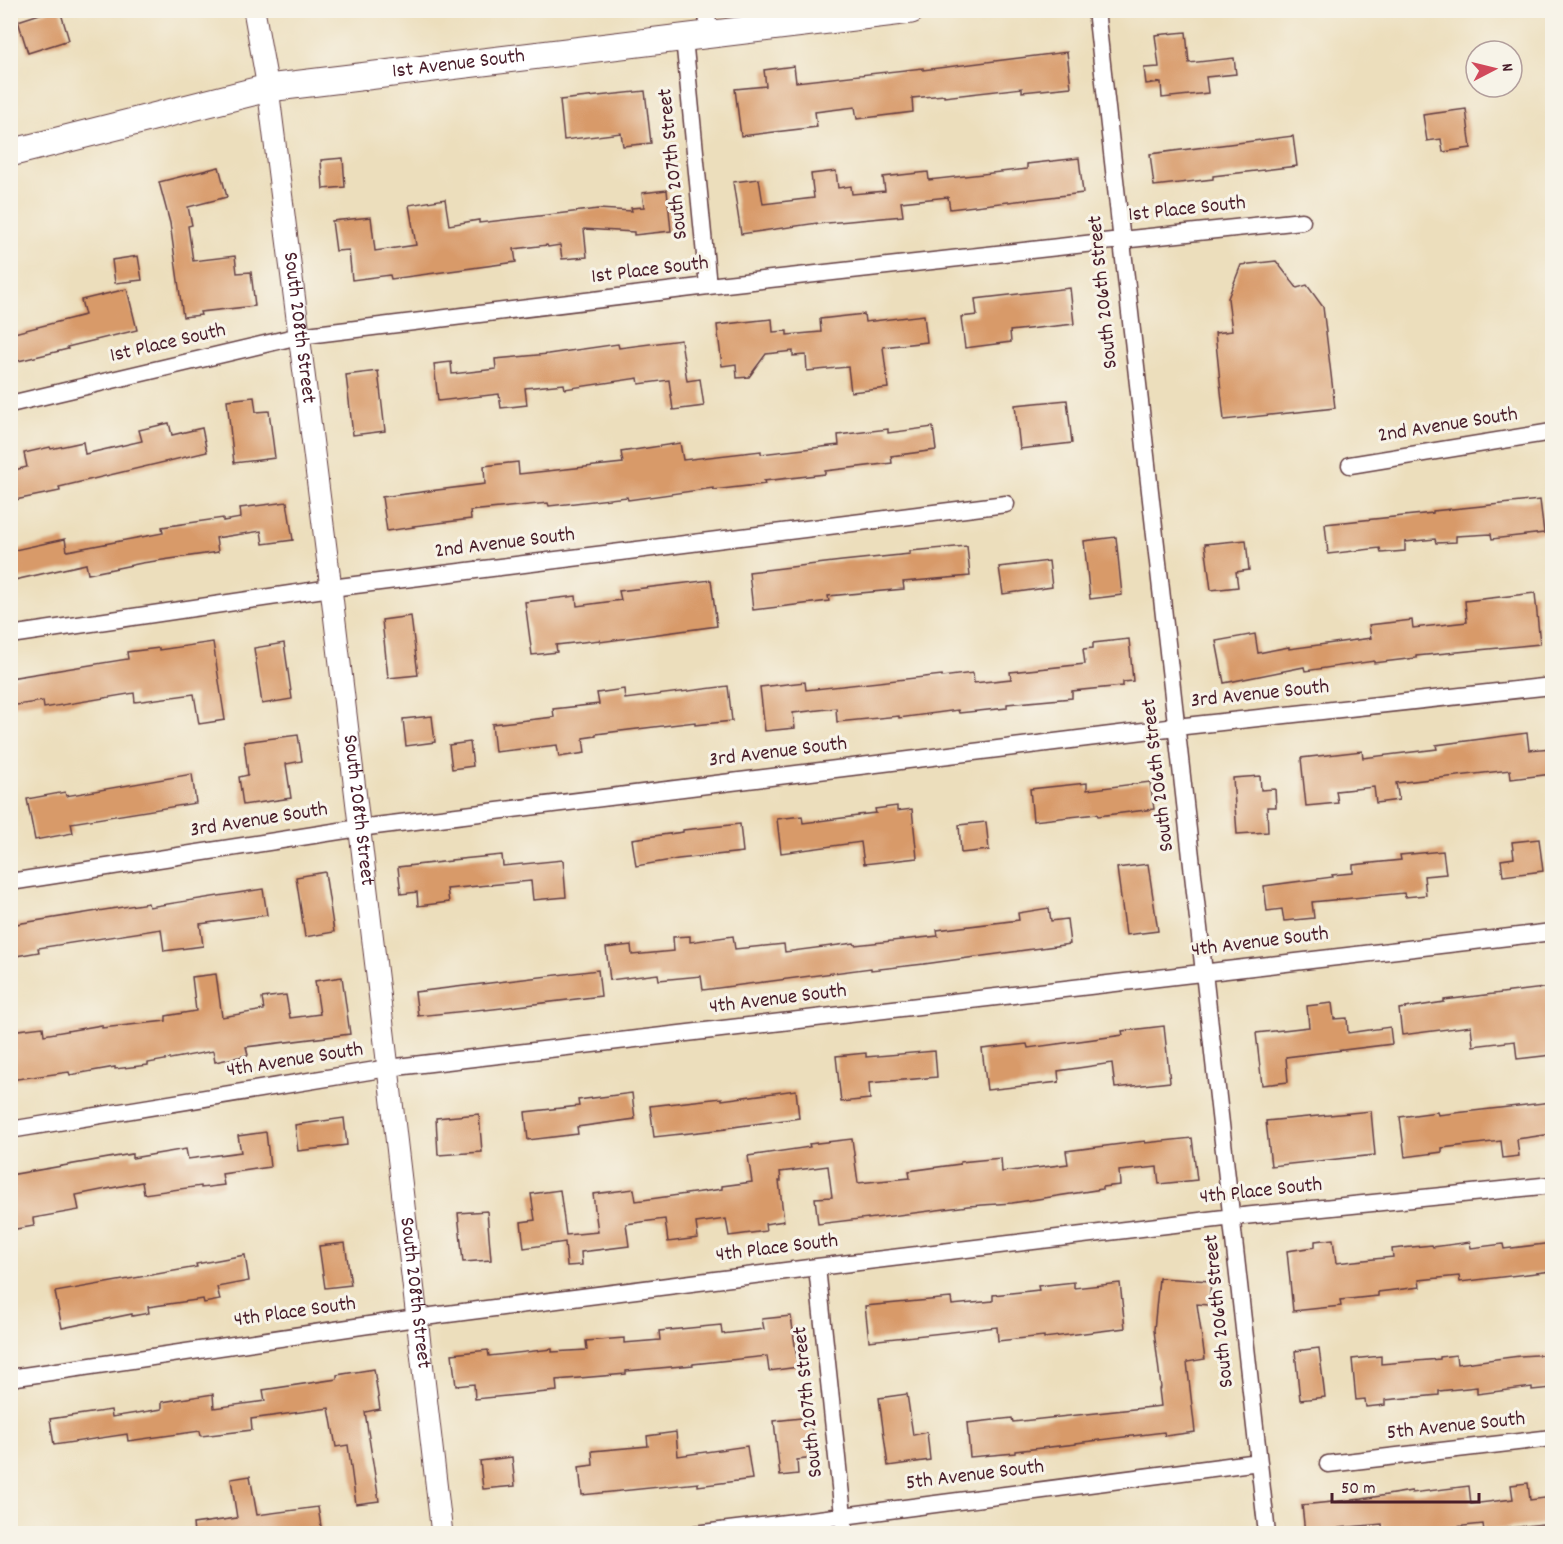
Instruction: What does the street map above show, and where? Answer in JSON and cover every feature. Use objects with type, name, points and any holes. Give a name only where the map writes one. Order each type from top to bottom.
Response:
[{"type":"main road","name":"1st Avenue South","points":[[10,153],[268,88],[700,28],[911,10]]},
{"type":"street","name":"South 208th Street","points":[[254,10],[268,88],[331,588],[442,1533]]},
{"type":"street","name":"South 206th Street","points":[[1096,10],[1267,1533]]},
{"type":"street","name":"South 207th Street","points":[[700,28],[708,286]]},
{"type":"street","name":"1st Place South","points":[[10,404],[299,336],[708,286],[1302,221]]},
{"type":"street","name":"2nd Avenue South","points":[[1350,465],[1552,432]]},
{"type":"street","name":"2nd Avenue South","points":[[10,636],[331,588],[1006,504]]},
{"type":"street","name":"3rd Avenue South","points":[[10,882],[359,828],[1176,727],[1552,686]]},
{"type":"street","name":"4th Avenue South","points":[[10,1130],[388,1068],[1552,932]]},
{"type":"street","name":"4th Place South","points":[[10,1378],[416,1318],[817,1267],[1233,1217],[1552,1185]]},
{"type":"street","name":"South 207th Street","points":[[817,1267],[845,1533]]},
{"type":"street","name":"5th Avenue South","points":[[1328,1464],[1552,1438]]},
{"type":"street","name":"5th Avenue South","points":[[695,1533],[1260,1462]]},
{"type":"building","points":[[52,10],[60,10],[69,40],[28,53],[18,21]]},
{"type":"building","points":[[1186,32],[1189,63],[1234,58],[1236,74],[1206,77],[1208,93],[1162,98],[1161,82],[1146,84],[1144,68],[1159,67],[1155,35]]},
{"type":"building","points":[[1067,52],[1071,87],[1022,92],[1022,88],[944,97],[944,95],[912,98],[913,112],[857,119],[855,107],[815,112],[817,127],[741,136],[735,89],[766,86],[764,70],[794,66],[796,82],[923,68],[923,70]]},
{"type":"building","points":[[645,91],[651,143],[623,146],[621,133],[564,140],[560,100]]},
{"type":"building","points":[[1466,109],[1471,148],[1443,152],[1441,139],[1427,141],[1423,115]]},
{"type":"building","points":[[1293,136],[1297,166],[1154,186],[1150,154]]},
{"type":"building","points":[[343,158],[345,187],[323,189],[321,160]]},
{"type":"building","points":[[1079,158],[1083,193],[950,209],[948,197],[901,202],[903,216],[817,223],[741,234],[733,182],[759,179],[763,204],[814,198],[811,174],[836,171],[838,188],[851,186],[852,194],[885,191],[883,177],[928,172],[929,180],[1027,169],[1027,164]]},
{"type":"building","points":[[219,167],[227,197],[188,207],[192,225],[188,226],[193,261],[235,256],[237,273],[251,272],[255,306],[200,312],[201,315],[183,317],[170,223],[159,182]]},
{"type":"building","points":[[667,190],[671,231],[634,235],[634,232],[584,229],[587,257],[562,259],[560,245],[548,247],[547,245],[514,249],[516,262],[391,279],[390,275],[352,280],[349,250],[336,251],[332,221],[371,217],[375,251],[416,245],[409,205],[445,199],[449,225],[598,209],[632,211],[631,208],[644,207],[642,193]]},
{"type":"building","points":[[138,256],[142,280],[115,283],[112,260]]},
{"type":"building","points":[[1276,261],[1297,288],[1307,285],[1323,307],[1335,408],[1224,420],[1215,333],[1232,331],[1228,298],[1241,265]]},
{"type":"building","points":[[1070,288],[1074,324],[1010,331],[1011,342],[965,348],[961,317],[977,315],[975,299]]},
{"type":"building","points":[[127,289],[137,330],[10,363],[10,334],[85,315],[81,300]]},
{"type":"building","points":[[864,314],[865,322],[924,315],[927,342],[883,347],[888,388],[851,392],[848,367],[807,371],[806,355],[793,356],[793,351],[766,354],[749,377],[737,378],[736,364],[722,366],[717,325],[772,319],[773,332],[787,331],[787,335],[821,332],[820,319]]},
{"type":"building","points":[[681,340],[687,381],[700,379],[704,406],[673,410],[669,380],[639,384],[638,378],[565,389],[564,384],[525,388],[527,405],[501,408],[499,394],[438,401],[434,364],[451,362],[452,374],[496,369],[495,359],[618,344],[619,348]]},
{"type":"building","points":[[378,371],[385,431],[353,435],[346,375]]},
{"type":"building","points":[[254,397],[256,412],[269,411],[275,458],[234,463],[227,400]]},
{"type":"building","points":[[1067,400],[1072,443],[1020,449],[1015,405]]},
{"type":"building","points":[[169,423],[172,435],[202,428],[207,452],[59,487],[60,491],[10,501],[10,471],[27,467],[24,453],[83,442],[85,454],[142,441],[139,430]]},
{"type":"building","points":[[933,427],[936,450],[891,456],[892,463],[764,481],[765,484],[713,490],[713,488],[628,500],[627,497],[549,506],[548,503],[470,511],[471,519],[387,531],[382,497],[485,484],[484,466],[518,462],[519,474],[623,463],[621,452],[680,443],[683,460],[761,451],[761,454],[839,445],[838,435],[888,429],[888,433]]},
{"type":"building","points":[[1540,500],[1544,533],[1492,539],[1491,534],[1456,536],[1456,542],[1436,543],[1435,539],[1405,542],[1405,551],[1381,553],[1380,548],[1328,554],[1325,524]]},
{"type":"building","points":[[287,502],[293,540],[263,544],[261,531],[216,538],[218,552],[142,563],[88,574],[86,564],[10,581],[10,551],[65,539],[67,551],[163,533],[162,527],[223,518],[223,521],[241,518],[240,508]]},
{"type":"building","points":[[1116,537],[1122,595],[1090,599],[1084,541]]},
{"type":"building","points":[[1246,540],[1249,570],[1236,572],[1238,587],[1211,590],[1205,544]]},
{"type":"building","points":[[967,546],[970,576],[903,582],[904,589],[828,596],[829,601],[753,610],[749,572]]},
{"type":"building","points":[[1049,561],[1052,587],[1003,594],[999,567]]},
{"type":"building","points":[[711,580],[717,626],[600,642],[600,640],[556,645],[557,652],[532,655],[525,602],[576,596],[577,606],[621,600],[619,591]]},
{"type":"building","points":[[1535,593],[1540,644],[1416,656],[1416,658],[1374,663],[1374,661],[1305,671],[1304,667],[1224,683],[1216,641],[1255,634],[1258,653],[1289,647],[1289,649],[1371,638],[1369,625],[1412,620],[1413,628],[1467,622],[1465,601]]},
{"type":"building","points":[[411,616],[418,675],[388,678],[382,620]]},
{"type":"building","points":[[1129,639],[1133,681],[1123,682],[1123,686],[1072,691],[1072,698],[1007,704],[1007,708],[959,713],[958,710],[899,718],[899,716],[837,722],[836,708],[793,713],[795,728],[765,731],[760,687],[805,682],[806,690],[973,673],[974,683],[1011,679],[1010,672],[1085,664],[1083,649],[1093,648],[1093,643]]},
{"type":"building","points":[[213,642],[225,720],[199,724],[194,694],[135,702],[134,693],[44,708],[43,701],[10,706],[10,678],[128,659],[127,652]]},
{"type":"building","points":[[284,643],[292,699],[262,704],[254,648]]},
{"type":"building","points":[[728,686],[732,721],[695,725],[695,722],[596,734],[596,736],[583,738],[585,753],[559,757],[557,745],[495,752],[492,724],[554,717],[553,709],[599,704],[597,693],[624,689],[625,699]]},
{"type":"building","points":[[432,716],[435,742],[406,746],[403,719]]},
{"type":"building","points":[[1527,733],[1529,750],[1552,748],[1552,774],[1511,779],[1510,770],[1396,783],[1399,800],[1376,803],[1374,787],[1336,791],[1338,803],[1306,806],[1301,758],[1362,751],[1363,758],[1437,749],[1436,745]]},
{"type":"building","points":[[298,735],[302,761],[286,764],[291,798],[243,805],[239,777],[248,775],[244,742]]},
{"type":"building","points":[[470,742],[473,766],[452,769],[449,745]]},
{"type":"building","points":[[192,774],[196,803],[71,823],[73,833],[35,840],[27,799],[65,792],[66,796]]},
{"type":"building","points":[[1260,776],[1261,790],[1275,789],[1276,807],[1267,807],[1268,832],[1237,834],[1233,778]]},
{"type":"building","points":[[1150,782],[1154,809],[1033,821],[1030,789],[1087,783],[1087,790]]},
{"type":"building","points":[[897,806],[897,811],[912,809],[917,858],[864,864],[861,842],[781,853],[777,819],[802,816],[803,823],[876,813],[875,809]]},
{"type":"building","points":[[986,822],[989,850],[961,853],[959,825]]},
{"type":"building","points":[[740,824],[743,852],[636,866],[632,839],[683,832],[683,830]]},
{"type":"building","points":[[1539,839],[1543,871],[1503,876],[1501,860],[1514,858],[1512,842]]},
{"type":"building","points":[[1443,851],[1446,874],[1424,876],[1426,895],[1405,897],[1404,893],[1312,902],[1314,918],[1284,921],[1282,909],[1267,911],[1264,886],[1333,877],[1332,875],[1353,873],[1353,865],[1401,860],[1400,855]]},
{"type":"building","points":[[502,855],[503,866],[563,860],[566,897],[533,900],[531,881],[447,889],[449,902],[418,906],[417,892],[401,894],[398,867]]},
{"type":"building","points":[[1148,864],[1158,931],[1126,935],[1117,868]]},
{"type":"building","points":[[325,872],[334,932],[305,937],[296,877]]},
{"type":"building","points":[[263,889],[267,915],[200,924],[203,946],[164,951],[161,929],[38,948],[39,952],[10,957],[10,925],[148,903],[149,907]]},
{"type":"building","points":[[1049,908],[1051,921],[1067,919],[1070,944],[703,990],[701,976],[659,980],[658,974],[610,980],[606,948],[631,945],[632,955],[674,951],[673,937],[690,936],[690,942],[733,936],[735,949],[784,944],[785,952],[938,936],[937,930],[1019,920],[1018,913]]},
{"type":"building","points":[[598,970],[601,996],[418,1016],[415,992]]},
{"type":"building","points":[[216,974],[222,1017],[264,1010],[262,998],[286,995],[290,1018],[320,1014],[315,981],[342,977],[350,1034],[246,1047],[248,1055],[215,1062],[213,1051],[148,1063],[148,1065],[10,1080],[10,1031],[43,1027],[44,1035],[102,1025],[102,1028],[166,1021],[166,1016],[196,1011],[192,977]]},
{"type":"building","points":[[1552,987],[1552,1055],[1517,1059],[1515,1041],[1473,1046],[1471,1026],[1402,1035],[1399,1009],[1444,1002],[1444,1000]]},
{"type":"building","points":[[1332,1003],[1334,1019],[1347,1018],[1348,1033],[1390,1027],[1392,1044],[1286,1057],[1288,1082],[1262,1085],[1256,1033],[1309,1027],[1307,1006]]},
{"type":"building","points":[[1164,1026],[1170,1082],[1115,1088],[1112,1063],[1058,1071],[1059,1082],[987,1090],[982,1049],[1027,1044],[1028,1048],[1123,1035],[1122,1031]]},
{"type":"building","points":[[935,1051],[937,1077],[869,1083],[870,1099],[841,1102],[836,1056],[866,1053],[866,1057]]},
{"type":"building","points":[[796,1090],[799,1118],[654,1137],[650,1106],[722,1098],[722,1100]]},
{"type":"building","points":[[632,1093],[635,1119],[577,1127],[578,1134],[528,1140],[525,1112],[579,1106],[578,1100]]},
{"type":"building","points":[[1552,1102],[1552,1134],[1517,1139],[1519,1156],[1503,1158],[1501,1141],[1442,1148],[1442,1152],[1405,1157],[1400,1117]]},
{"type":"building","points":[[1371,1111],[1375,1155],[1271,1166],[1266,1121]]},
{"type":"building","points":[[479,1114],[482,1152],[438,1155],[436,1118]]},
{"type":"building","points":[[344,1118],[347,1145],[298,1151],[295,1125]]},
{"type":"building","points":[[266,1132],[270,1167],[222,1174],[224,1185],[144,1194],[142,1182],[76,1195],[79,1210],[33,1218],[34,1226],[10,1230],[10,1175],[132,1154],[132,1158],[186,1149],[188,1159],[241,1152],[238,1136]]},
{"type":"building","points":[[1192,1138],[1197,1180],[1159,1184],[1157,1167],[1119,1171],[1120,1185],[1102,1187],[1102,1189],[1012,1203],[818,1224],[815,1198],[832,1197],[828,1166],[780,1172],[784,1221],[765,1224],[766,1231],[729,1236],[726,1219],[696,1223],[698,1238],[668,1242],[665,1219],[626,1224],[629,1246],[581,1252],[582,1265],[567,1266],[565,1242],[524,1248],[521,1222],[535,1220],[531,1194],[560,1190],[566,1235],[598,1232],[593,1194],[634,1189],[636,1201],[722,1189],[722,1186],[752,1182],[748,1156],[810,1147],[809,1144],[852,1139],[858,1183],[910,1178],[909,1171],[1001,1158],[1002,1172],[1068,1164],[1066,1151],[1145,1141],[1145,1143]]},
{"type":"building","points":[[487,1211],[491,1260],[463,1262],[458,1213]]},
{"type":"building","points":[[1333,1239],[1336,1263],[1393,1257],[1392,1249],[1432,1245],[1433,1247],[1470,1242],[1471,1248],[1503,1244],[1504,1249],[1552,1243],[1552,1271],[1460,1282],[1459,1276],[1419,1280],[1420,1287],[1378,1292],[1378,1296],[1340,1300],[1341,1306],[1293,1311],[1287,1251],[1315,1247],[1315,1241]]},
{"type":"building","points":[[345,1243],[351,1285],[325,1288],[319,1246]]},
{"type":"building","points":[[245,1255],[249,1281],[217,1287],[220,1300],[204,1303],[203,1299],[148,1307],[149,1313],[132,1316],[132,1314],[62,1328],[55,1292],[197,1267],[196,1264]]},
{"type":"building","points":[[1159,1278],[1211,1281],[1209,1305],[1197,1304],[1205,1359],[1187,1362],[1195,1432],[1165,1436],[1164,1432],[970,1457],[967,1423],[1012,1418],[1013,1422],[1161,1406],[1154,1330]]},
{"type":"building","points":[[1074,1282],[1074,1288],[1120,1283],[1125,1328],[998,1341],[997,1327],[869,1341],[865,1306],[951,1298],[952,1305],[993,1301],[993,1295],[1039,1290],[1038,1286]]},
{"type":"building","points":[[791,1316],[798,1367],[769,1371],[767,1356],[626,1371],[626,1374],[556,1380],[557,1391],[475,1399],[474,1384],[456,1386],[452,1354],[488,1350],[489,1356],[552,1349],[552,1352],[587,1350],[586,1341],[624,1338],[624,1343],[660,1340],[659,1331],[721,1325],[722,1334],[764,1329],[762,1319]]},
{"type":"building","points":[[1319,1348],[1325,1397],[1300,1400],[1295,1351]]},
{"type":"building","points":[[1552,1354],[1552,1388],[1532,1390],[1532,1387],[1477,1394],[1477,1387],[1439,1391],[1439,1395],[1385,1400],[1385,1405],[1366,1407],[1365,1399],[1356,1400],[1352,1359],[1381,1356],[1381,1364],[1440,1359],[1440,1357],[1456,1355],[1457,1364]]},
{"type":"building","points":[[374,1369],[380,1409],[365,1412],[379,1501],[356,1504],[348,1445],[336,1447],[329,1408],[251,1419],[252,1430],[201,1436],[200,1431],[128,1441],[127,1434],[54,1445],[50,1419],[111,1410],[112,1417],[162,1409],[162,1402],[213,1394],[214,1408],[265,1401],[263,1390],[337,1379],[337,1375]]},
{"type":"building","points":[[907,1394],[913,1435],[927,1432],[930,1460],[888,1466],[879,1398]]},
{"type":"building","points":[[810,1417],[815,1458],[797,1460],[798,1474],[780,1476],[774,1421]]},
{"type":"building","points":[[676,1432],[678,1456],[747,1446],[752,1479],[698,1486],[698,1483],[582,1495],[579,1467],[593,1465],[592,1451],[648,1446],[647,1436]]},
{"type":"building","points":[[512,1457],[515,1486],[483,1489],[480,1461]]},
{"type":"building","points":[[250,1476],[257,1515],[318,1507],[322,1533],[194,1533],[193,1524],[237,1518],[231,1479]]},
{"type":"building","points":[[1528,1483],[1530,1500],[1552,1497],[1552,1523],[1484,1531],[1483,1524],[1395,1533],[1383,1533],[1382,1524],[1339,1528],[1340,1533],[1305,1533],[1302,1505],[1469,1486],[1471,1504],[1513,1499],[1511,1485]]}]
